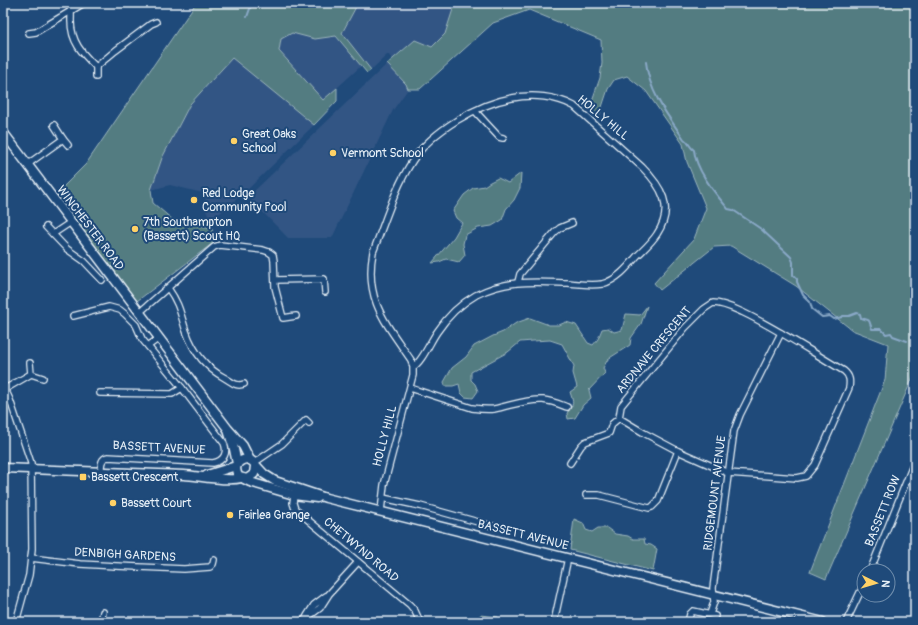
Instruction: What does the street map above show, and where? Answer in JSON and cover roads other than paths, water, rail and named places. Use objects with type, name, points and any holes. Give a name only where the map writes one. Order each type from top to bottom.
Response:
[{"type":"main road","name":"WINCHESTER ROAD","points":[[3,132],[228,429],[243,446],[253,463]]},
{"type":"main road","name":"WINCHESTER ROAD","points":[[228,429],[234,449],[236,465]]},
{"type":"main road","points":[[241,460],[253,463],[255,472],[252,476],[243,479],[236,472],[236,465],[241,460]]},
{"type":"main road","name":"BASSETT AVENUE","points":[[253,463],[275,481],[326,498],[819,622]]},
{"type":"main road","name":"BASSETT AVENUE","points":[[202,476],[226,470],[236,465]]},
{"type":"main road","name":"BASSETT AVENUE","points":[[3,468],[101,471],[243,479],[294,495],[326,498]]},
{"type":"street","points":[[69,3],[72,10],[71,22],[79,50],[96,67],[96,77]]},
{"type":"street","points":[[29,33],[36,32],[84,3]]},
{"type":"street","points":[[96,67],[115,51],[151,24],[156,22]]},
{"type":"street","name":"HOLLY HILL","points":[[381,512],[384,485],[410,388],[413,367],[411,360],[382,318],[377,307],[372,284],[372,262],[373,252],[401,181],[413,159],[421,149],[444,129],[475,111],[491,104],[513,98],[536,97],[556,99],[574,106],[652,177],[662,192],[664,200],[664,217],[657,234],[625,270],[610,281],[592,285],[518,282],[503,285],[477,295],[455,310],[437,332],[418,363],[413,367]]},
{"type":"street","points":[[475,111],[499,137],[502,138]]},
{"type":"street","points":[[54,125],[68,145]]},
{"type":"street","points":[[28,164],[63,139]]},
{"type":"street","points":[[53,234],[70,222]]},
{"type":"street","points":[[518,282],[520,274],[555,232],[572,223]]},
{"type":"street","points":[[46,227],[67,249],[84,261],[96,277],[102,280]]},
{"type":"street","points":[[140,312],[214,247],[220,246],[264,250],[269,252],[274,261],[275,287],[283,318],[296,316]]},
{"type":"street","points":[[275,280],[324,279],[325,292]]},
{"type":"street","points":[[168,288],[176,300],[191,343],[204,363],[216,373],[236,385],[244,384]]},
{"type":"street","name":"ARDNAVE CRESCENT","points":[[570,463],[577,457],[581,446],[585,442],[611,435],[612,424],[619,418],[621,406],[686,328],[709,305],[718,303],[726,305],[781,333],[844,371],[850,379],[849,388],[815,465],[806,476],[797,478],[728,473]]},
{"type":"street","points":[[74,316],[109,307],[120,310],[136,325],[142,339],[182,388],[172,394],[100,393]]},
{"type":"street","name":"RIDGEMOUNT AVENUE","points":[[714,595],[713,588],[734,431],[781,333]]},
{"type":"street","points":[[148,346],[159,338]]},
{"type":"street","points":[[30,363],[31,374]]},
{"type":"street","points":[[16,622],[32,558],[33,525],[31,469],[4,387],[31,374],[43,378]]},
{"type":"street","name":"BASSETT AVENUE","points":[[101,471],[102,460],[106,457],[213,463],[225,456],[226,448],[224,443],[182,388]]},
{"type":"street","points":[[410,388],[472,408],[494,409],[534,400],[555,402],[567,407]]},
{"type":"street","points":[[619,418],[678,451],[728,473]]},
{"type":"street","points":[[253,463],[282,444],[307,420]]},
{"type":"street","points":[[586,495],[599,495],[649,508],[652,507],[658,501],[678,451]]},
{"type":"street","name":"BASSETT ROW","points":[[873,563],[915,460]]},
{"type":"street","name":"CHETWYND ROAD","points":[[294,495],[293,503],[295,509],[410,605],[415,611],[420,622]]},
{"type":"street","name":"BASSETT AVENUE","points":[[383,498],[496,526]]},
{"type":"street","name":"DENBIGH GARDENS","points":[[32,558],[80,564],[184,569],[210,567],[214,560]]},
{"type":"street","points":[[554,622],[568,558]]},
{"type":"street","points":[[301,622],[320,608],[329,594],[358,562]]},
{"type":"street","points":[[688,622],[690,614],[693,611],[713,615],[714,595]]},
{"type":"street","points":[[846,622],[856,601]]},
{"type":"street","points":[[101,622],[103,612]]},
{"type":"waterway","points":[[247,17],[252,3]]},
{"type":"waterway","points":[[646,62],[651,83],[660,103],[684,139],[694,150],[698,166],[707,182],[728,209],[733,210],[761,229],[791,257],[793,262],[793,275],[797,279],[803,295],[810,302],[812,309],[822,317],[830,316],[834,319],[857,313],[860,314],[861,318],[869,320],[872,329],[881,329],[886,334],[891,333],[893,336],[907,341]]},
{"type":"place","name":"Great Oaks School","points":[[234,141]]},
{"type":"place","name":"Vermont School","points":[[333,153]]},
{"type":"place","name":"Red Lodge Community Pool","points":[[194,200]]},
{"type":"place","name":"7th Southampton (Bassett) Scout HQ","points":[[135,229]]},
{"type":"place","name":"Bassett Crescent","points":[[83,477]]},
{"type":"place","name":"Bassett Court","points":[[113,503]]},
{"type":"place","name":"Fairlea Grange","points":[[230,515]]}]
